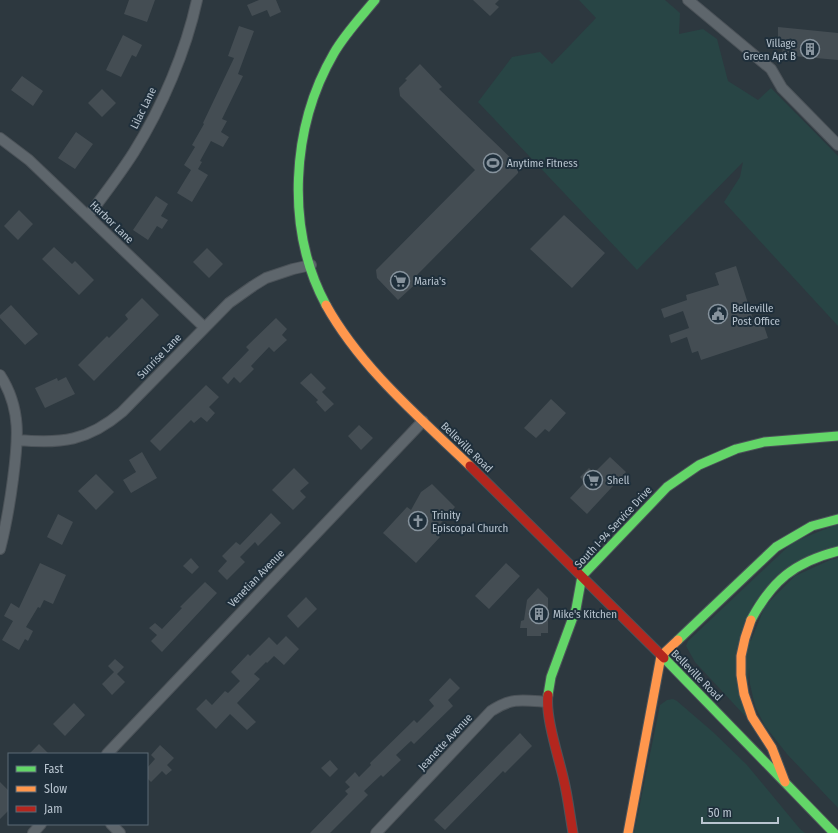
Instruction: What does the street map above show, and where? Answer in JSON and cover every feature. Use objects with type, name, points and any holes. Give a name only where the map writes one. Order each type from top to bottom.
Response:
[{"type":"main road","name":"Belleville Road","points":[[375,0],[352,26],[333,54],[316,89],[303,132],[298,176],[298,199],[303,239],[315,281],[324,301],[347,339],[370,367],[423,421],[512,506],[582,576],[834,833]]},
{"type":"main road","name":"South I-94 Service Drive","points":[[572,833],[565,783],[549,718],[547,702],[551,677],[576,609],[582,576],[667,487],[699,465],[736,449],[757,444],[838,436]]},
{"type":"main road","points":[[628,833],[661,656],[776,547],[812,526],[838,519]]},
{"type":"main road","points":[[785,782],[771,747],[752,716],[746,698],[740,673],[742,650],[749,625],[761,601],[779,580],[802,563],[825,554],[838,551]]},
{"type":"street","name":"Lilac Lane","points":[[88,216],[135,151],[155,114],[173,74],[186,38],[197,0]]},
{"type":"street","points":[[688,0],[771,69],[782,88],[838,145]]},
{"type":"street","name":"Harbor Lane","points":[[0,138],[29,160],[204,327]]},
{"type":"street","name":"Sunrise Lane","points":[[18,440],[41,443],[63,441],[84,435],[104,425],[122,412],[229,303],[266,278],[311,265]]},
{"type":"street","points":[[0,375],[11,399],[15,414],[18,440],[8,514],[0,549]]},
{"type":"street","name":"Venetian Avenue","points":[[108,753],[423,421]]},
{"type":"street","name":"Jeanette Avenue","points":[[376,833],[491,711],[500,705],[512,701],[547,702]]},
{"type":"street","points":[[33,833],[40,825]]},
{"type":"street","points":[[112,825],[120,833]]},
{"type":"green space","points":[[579,0],[665,0],[680,13],[679,34],[703,29],[717,39],[728,81],[758,100],[771,88],[838,156],[838,326],[724,202],[740,177],[743,162],[637,270],[478,102],[512,57],[540,52],[552,64],[596,18]]},
{"type":"green space","points":[[838,524],[838,546],[753,604],[746,717],[695,662],[686,646],[688,641],[793,542]]},
{"type":"green space","points":[[838,558],[838,808],[787,754],[765,726],[755,706],[750,684],[748,648],[765,606],[795,576],[830,560]]},
{"type":"green space","points":[[673,699],[713,732],[747,765],[800,829],[805,833],[634,833],[660,705],[667,700]]},
{"type":"building","points":[[129,0],[155,0],[147,22],[124,14]]},
{"type":"building","points":[[259,0],[276,0],[281,12],[270,17],[267,10],[252,16],[247,5]]},
{"type":"building","points":[[473,0],[499,0],[495,4],[499,7],[490,16]]},
{"type":"building","points":[[239,26],[254,31],[238,74],[243,76],[222,119],[227,121],[221,132],[229,137],[223,147],[211,141],[200,161],[202,162],[198,169],[208,175],[192,202],[177,193],[191,170],[184,165],[195,147],[192,145],[204,124],[203,123],[234,58],[228,56]]},
{"type":"building","name":"Village Green Apt B","points":[[778,27],[838,33],[838,60],[782,55],[783,44],[778,44]]},
{"type":"building","points":[[123,35],[142,45],[136,57],[132,55],[121,77],[106,70]]},
{"type":"building","points":[[420,64],[442,87],[439,89],[518,165],[518,173],[417,275],[421,279],[398,300],[377,278],[376,270],[475,170],[400,96],[399,88],[407,80],[405,79]]},
{"type":"building","points":[[22,76],[43,91],[33,106],[11,90]]},
{"type":"building","points":[[102,89],[116,103],[102,117],[88,103]]},
{"type":"building","points":[[76,132],[93,144],[75,169],[58,158]]},
{"type":"building","points":[[156,196],[168,204],[161,216],[168,220],[162,229],[157,226],[148,240],[133,230]]},
{"type":"building","points":[[19,210],[33,224],[18,240],[4,226]]},
{"type":"building","points":[[564,215],[605,253],[572,288],[530,249]]},
{"type":"building","points":[[54,247],[72,264],[75,261],[94,280],[79,295],[42,259]]},
{"type":"building","points":[[207,248],[223,264],[209,278],[193,262]]},
{"type":"building","name":"Belleville Post Office","points":[[736,266],[754,322],[762,320],[768,338],[701,360],[698,351],[692,353],[687,337],[671,343],[669,335],[689,328],[683,311],[664,318],[661,309],[687,300],[686,295],[719,285],[715,273]]},
{"type":"building","points":[[142,298],[159,315],[94,381],[78,365],[107,336],[109,338],[128,319],[125,315]]},
{"type":"building","points":[[11,305],[38,334],[25,345],[0,318],[0,315]]},
{"type":"building","points":[[276,318],[287,329],[282,335],[287,340],[274,352],[269,347],[251,366],[254,369],[240,383],[234,377],[228,384],[222,378],[249,350],[246,347]]},
{"type":"building","points":[[311,373],[326,388],[322,392],[334,404],[325,412],[316,402],[318,400],[300,383]]},
{"type":"building","points":[[66,377],[75,394],[45,408],[35,388],[57,378],[58,381]]},
{"type":"building","points":[[206,385],[219,397],[209,407],[215,413],[207,422],[201,417],[194,423],[191,420],[160,451],[150,441]]},
{"type":"building","points":[[551,399],[566,413],[549,432],[545,429],[536,438],[524,428]]},
{"type":"building","points":[[359,425],[373,438],[361,450],[348,436]]},
{"type":"building","points":[[142,452],[157,478],[131,493],[123,480],[136,472],[129,460]]},
{"type":"building","points":[[610,457],[626,472],[587,514],[570,498],[585,482],[580,477],[589,468],[594,473]]},
{"type":"building","points":[[294,468],[309,483],[300,491],[306,497],[293,510],[272,490]]},
{"type":"building","points":[[96,474],[114,492],[96,510],[78,491]]},
{"type":"building","name":"Trinity Episcopal Church","points":[[432,484],[455,507],[434,531],[440,537],[416,563],[383,533],[407,507],[411,510],[421,492]]},
{"type":"building","points":[[271,513],[281,523],[258,546],[255,542],[240,557],[245,562],[227,580],[218,571],[227,561],[222,556],[236,542],[240,545]]},
{"type":"building","points":[[58,514],[73,522],[62,545],[47,537]]},
{"type":"building","points":[[191,558],[199,567],[192,574],[183,566]]},
{"type":"building","points":[[40,563],[66,575],[53,604],[44,600],[40,608],[38,607],[26,627],[33,631],[28,641],[25,639],[19,650],[2,640],[13,621],[4,616],[11,603],[19,608]]},
{"type":"building","points":[[506,563],[520,576],[489,609],[475,596]]},
{"type":"building","points":[[205,582],[217,593],[162,652],[151,641],[157,635],[149,628],[155,623],[162,629],[182,608],[180,607]]},
{"type":"building","name":"Mike's Kitchen","points":[[538,588],[548,598],[548,633],[541,633],[541,636],[527,636],[527,628],[520,628],[521,621],[524,620],[527,600]]},
{"type":"building","points":[[306,597],[317,609],[298,628],[287,616]]},
{"type":"building","points":[[286,636],[299,649],[284,665],[274,656],[267,663],[266,662],[254,674],[260,679],[237,703],[256,722],[247,730],[230,714],[216,729],[196,709],[206,699],[212,705],[225,691],[228,693],[240,681],[231,672],[248,654],[250,656],[269,637],[277,645]]},
{"type":"building","points":[[115,659],[124,667],[117,674],[125,682],[112,695],[102,684],[114,672],[108,666]]},
{"type":"building","points":[[450,678],[460,688],[448,700],[453,706],[414,744],[411,741],[396,755],[401,760],[383,777],[381,775],[364,791],[368,795],[330,833],[310,833],[348,794],[345,791],[350,787],[345,782],[355,772],[359,777],[371,765],[370,763],[414,720],[417,723],[434,706],[429,700]]},
{"type":"building","points":[[74,703],[85,715],[65,736],[53,724]]},
{"type":"building","points":[[520,733],[532,746],[505,773],[503,771],[445,830],[434,820]]},
{"type":"building","points":[[39,744],[48,753],[30,753]]},
{"type":"building","points":[[160,745],[174,758],[167,765],[172,770],[166,775],[162,771],[151,782],[148,779],[148,767],[155,759],[151,755]]},
{"type":"building","points":[[330,760],[338,769],[330,777],[321,768]]},
{"type":"building","points":[[0,782],[8,790],[8,811],[0,819]]},
{"type":"traffic: fast","points":[[326,305],[313,275],[304,244],[299,211],[298,178],[302,145],[309,113],[320,82],[334,53],[348,32],[375,0]]},
{"type":"traffic: fast","points":[[548,695],[551,677],[576,609],[582,576],[667,487],[699,465],[736,449],[764,442],[838,436]]},
{"type":"traffic: fast","points":[[678,640],[776,547],[812,526],[838,519]]},
{"type":"traffic: fast","points":[[751,620],[767,594],[786,575],[809,561],[838,551]]},
{"type":"traffic: fast","points":[[664,658],[834,833]]},
{"type":"traffic: slow","points":[[326,305],[340,328],[373,371],[411,410],[470,466]]},
{"type":"traffic: slow","points":[[751,620],[741,656],[741,675],[744,694],[752,717],[772,748],[785,782]]},
{"type":"traffic: slow","points":[[628,833],[661,656],[678,640]]},
{"type":"traffic: jam","points":[[470,466],[664,658]]},
{"type":"traffic: jam","points":[[548,695],[550,726],[565,787],[573,833]]},
{"type":"place","name":"Village Green Apt B","points":[[810,49]]},
{"type":"place","name":"Anytime Fitness","points":[[493,163]]},
{"type":"place","name":"Maria's","points":[[400,281]]},
{"type":"place","name":"Belleville Post Office","points":[[718,314]]},
{"type":"place","name":"Shell","points":[[593,480]]},
{"type":"place","name":"Trinity Episcopal Church","points":[[418,521]]},
{"type":"place","name":"Mike's Kitchen","points":[[539,614]]}]
